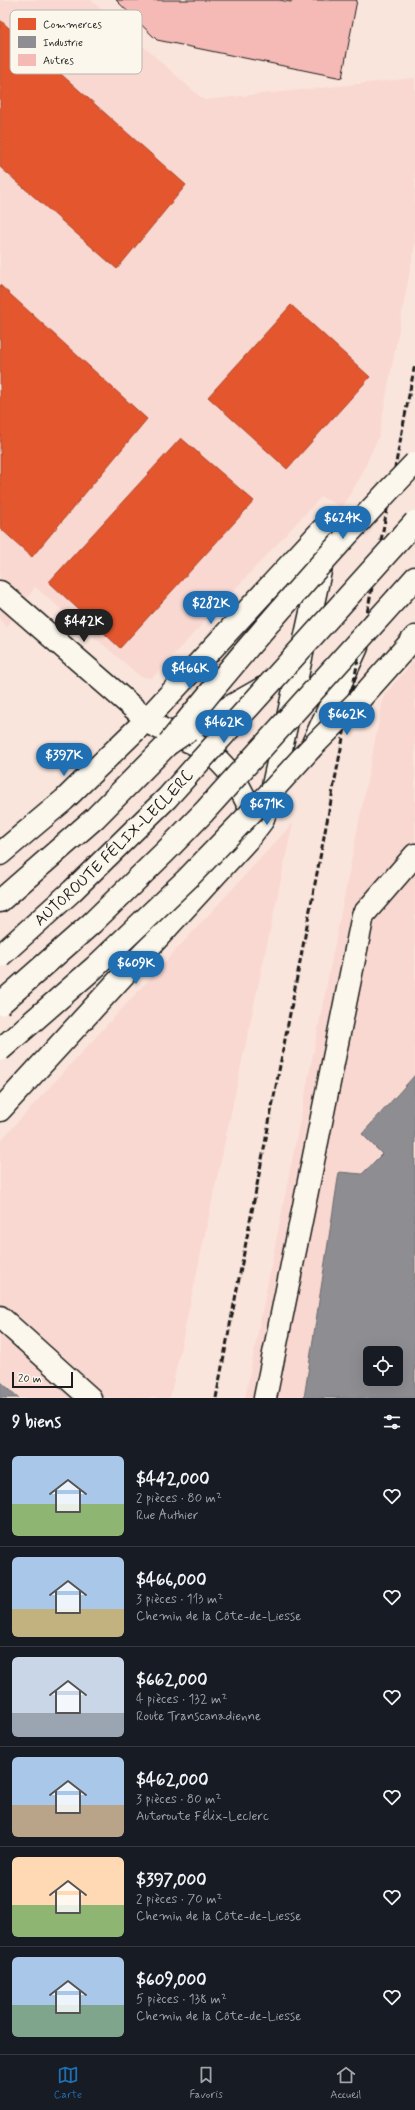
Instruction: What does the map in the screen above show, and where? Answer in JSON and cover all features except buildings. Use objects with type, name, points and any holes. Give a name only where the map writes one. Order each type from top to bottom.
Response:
[{"type":"main road","points":[[0,901],[96,818],[168,744],[238,656],[370,510],[415,463]]},
{"type":"main road","name":"AUTOROUTE FÉLIX-LECLERC","points":[[0,956],[72,891],[167,798],[415,522]]},
{"type":"main road","points":[[0,854],[64,800],[146,720],[322,530],[326,540],[270,799],[262,821],[249,838],[0,1110]]},
{"type":"main road","points":[[300,553],[322,559]]},
{"type":"main road","points":[[0,1004],[87,928],[166,852],[204,812],[415,578]]},
{"type":"main road","points":[[0,592],[146,720],[162,730],[195,744],[227,768],[249,806],[249,838]]},
{"type":"main road","points":[[311,748],[361,637]]},
{"type":"main road","points":[[0,1050],[96,967],[188,878],[311,748],[359,700],[415,637]]},
{"type":"main road","points":[[168,744],[269,685]]},
{"type":"main road","points":[[265,1398],[363,915],[415,855]]},
{"type":"main road","points":[[0,1317],[90,1398]]},
{"type":"shaded area","points":[[0,0],[91,0],[102,10],[10,10],[10,74],[142,74],[142,45],[204,100],[415,78],[415,244],[379,435],[361,476],[342,507],[321,497],[152,678],[141,677],[35,587],[7,627],[0,620]]},
{"type":"shaded area","points":[[415,660],[415,1398],[245,1398],[384,695]]},
{"type":"shaded area","points":[[293,823],[170,1398],[0,1398],[0,1141]]},
{"type":"railway","points":[[216,1398],[415,364]]}]
